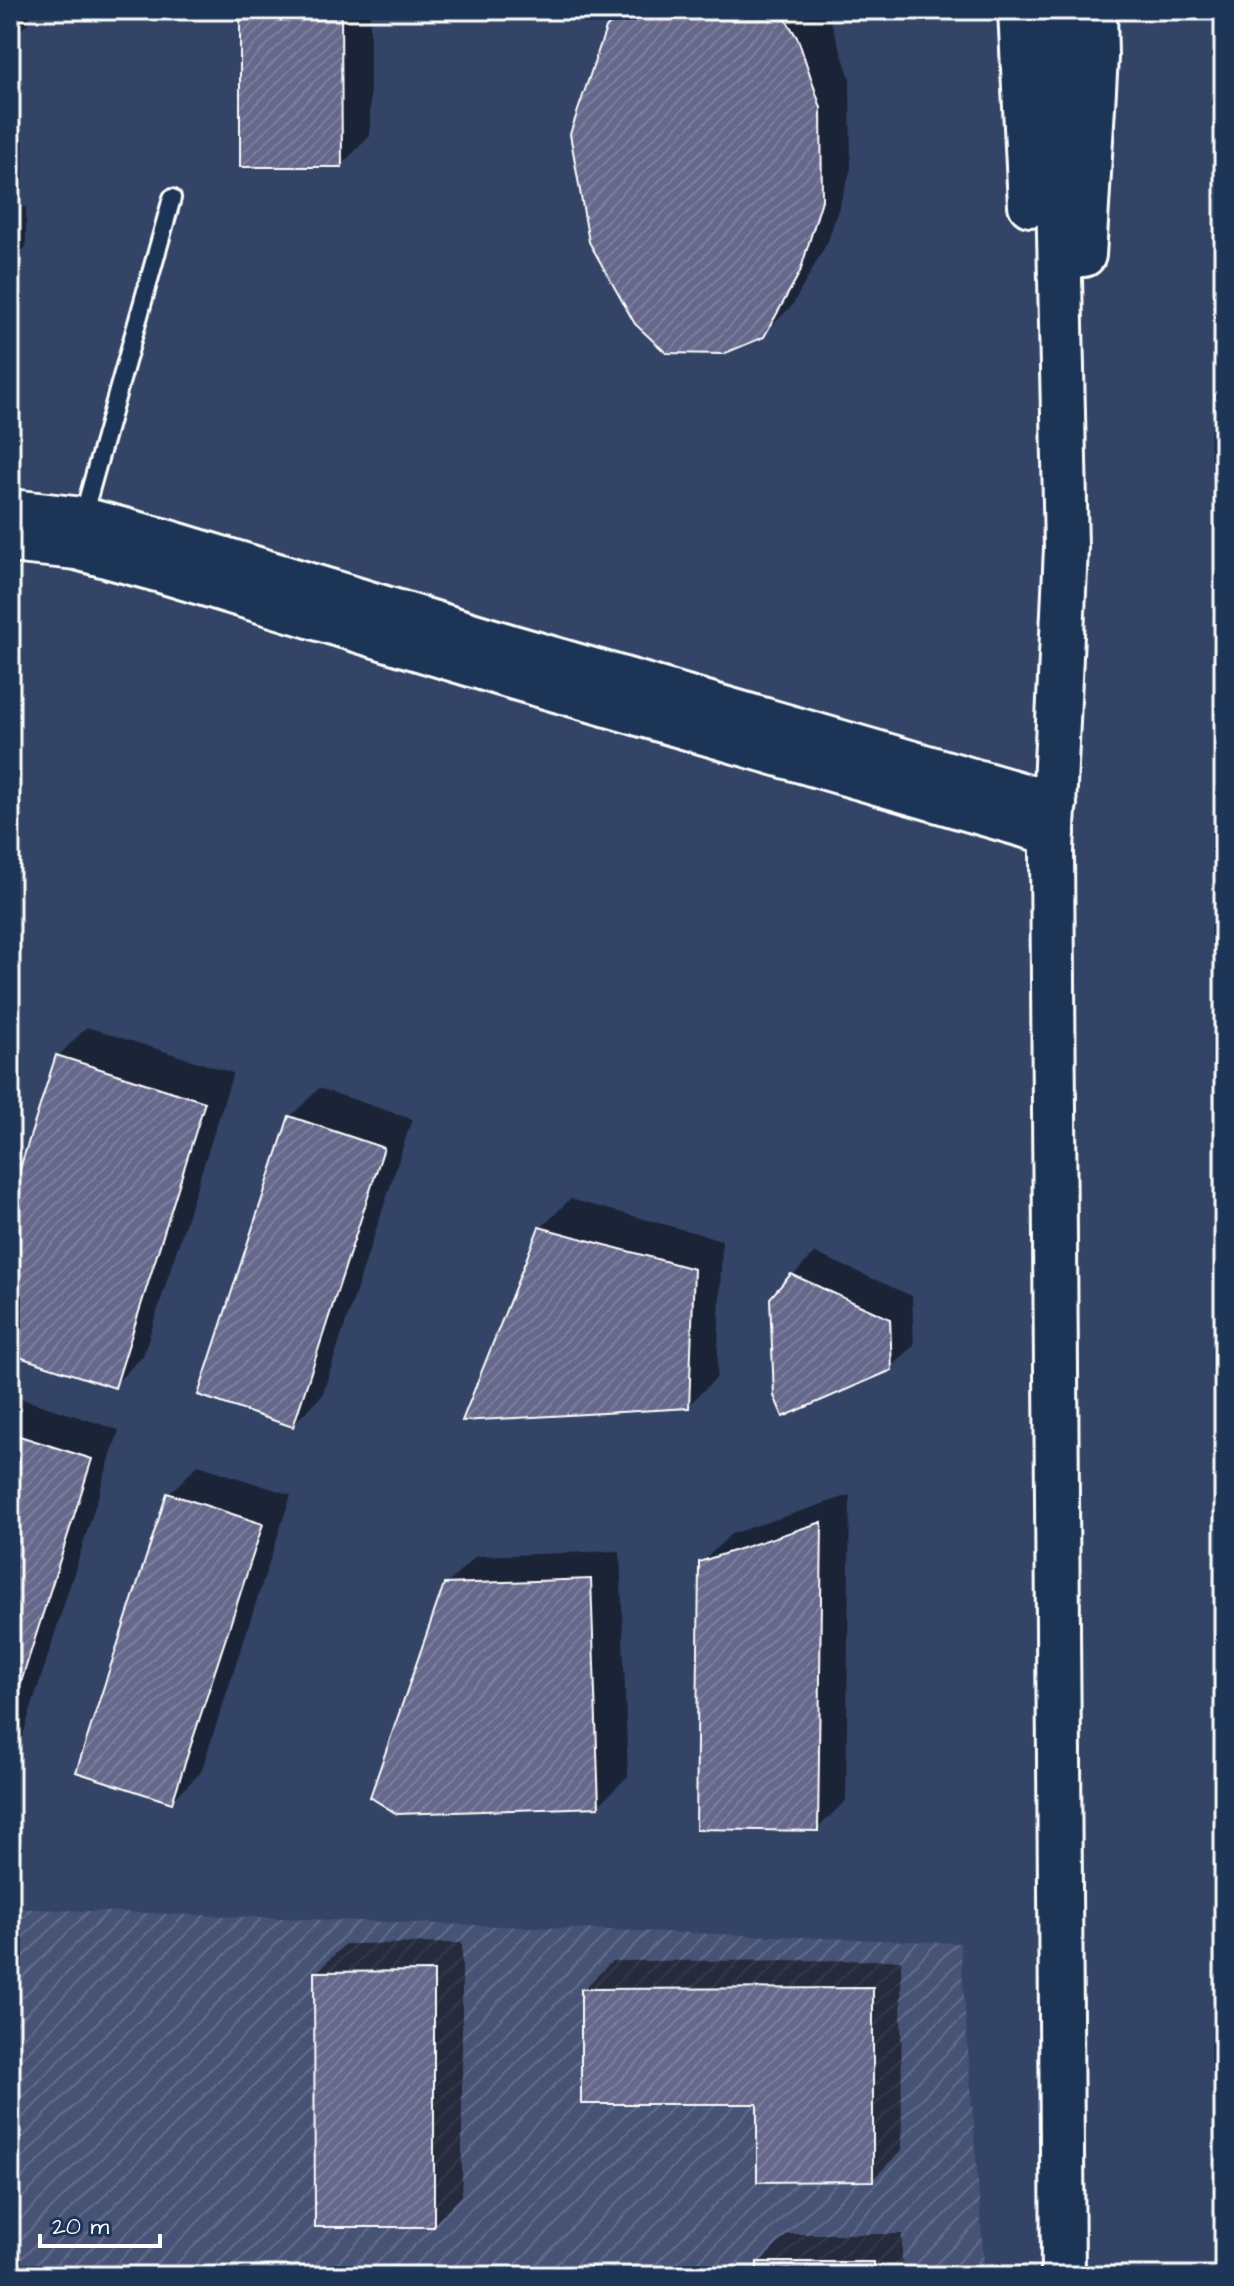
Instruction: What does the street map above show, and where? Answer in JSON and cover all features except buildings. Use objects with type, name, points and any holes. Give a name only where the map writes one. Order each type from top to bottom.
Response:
[{"type":"street","points":[[1020,10],[1045,501]]},
{"type":"street","points":[[1036,10],[1045,501],[1044,2276]]},
{"type":"street","points":[[1054,10],[1066,548]]},
{"type":"street","points":[[1063,2276],[1045,816],[1066,548],[1096,57],[1095,10]]},
{"type":"street","points":[[10,511],[1045,816]]},
{"type":"street","points":[[10,541],[80,533]]},
{"type":"lane","points":[[80,533],[172,198]]},
{"type":"shaded area","points":[[10,1908],[960,1943],[985,2276],[10,2276]]}]
